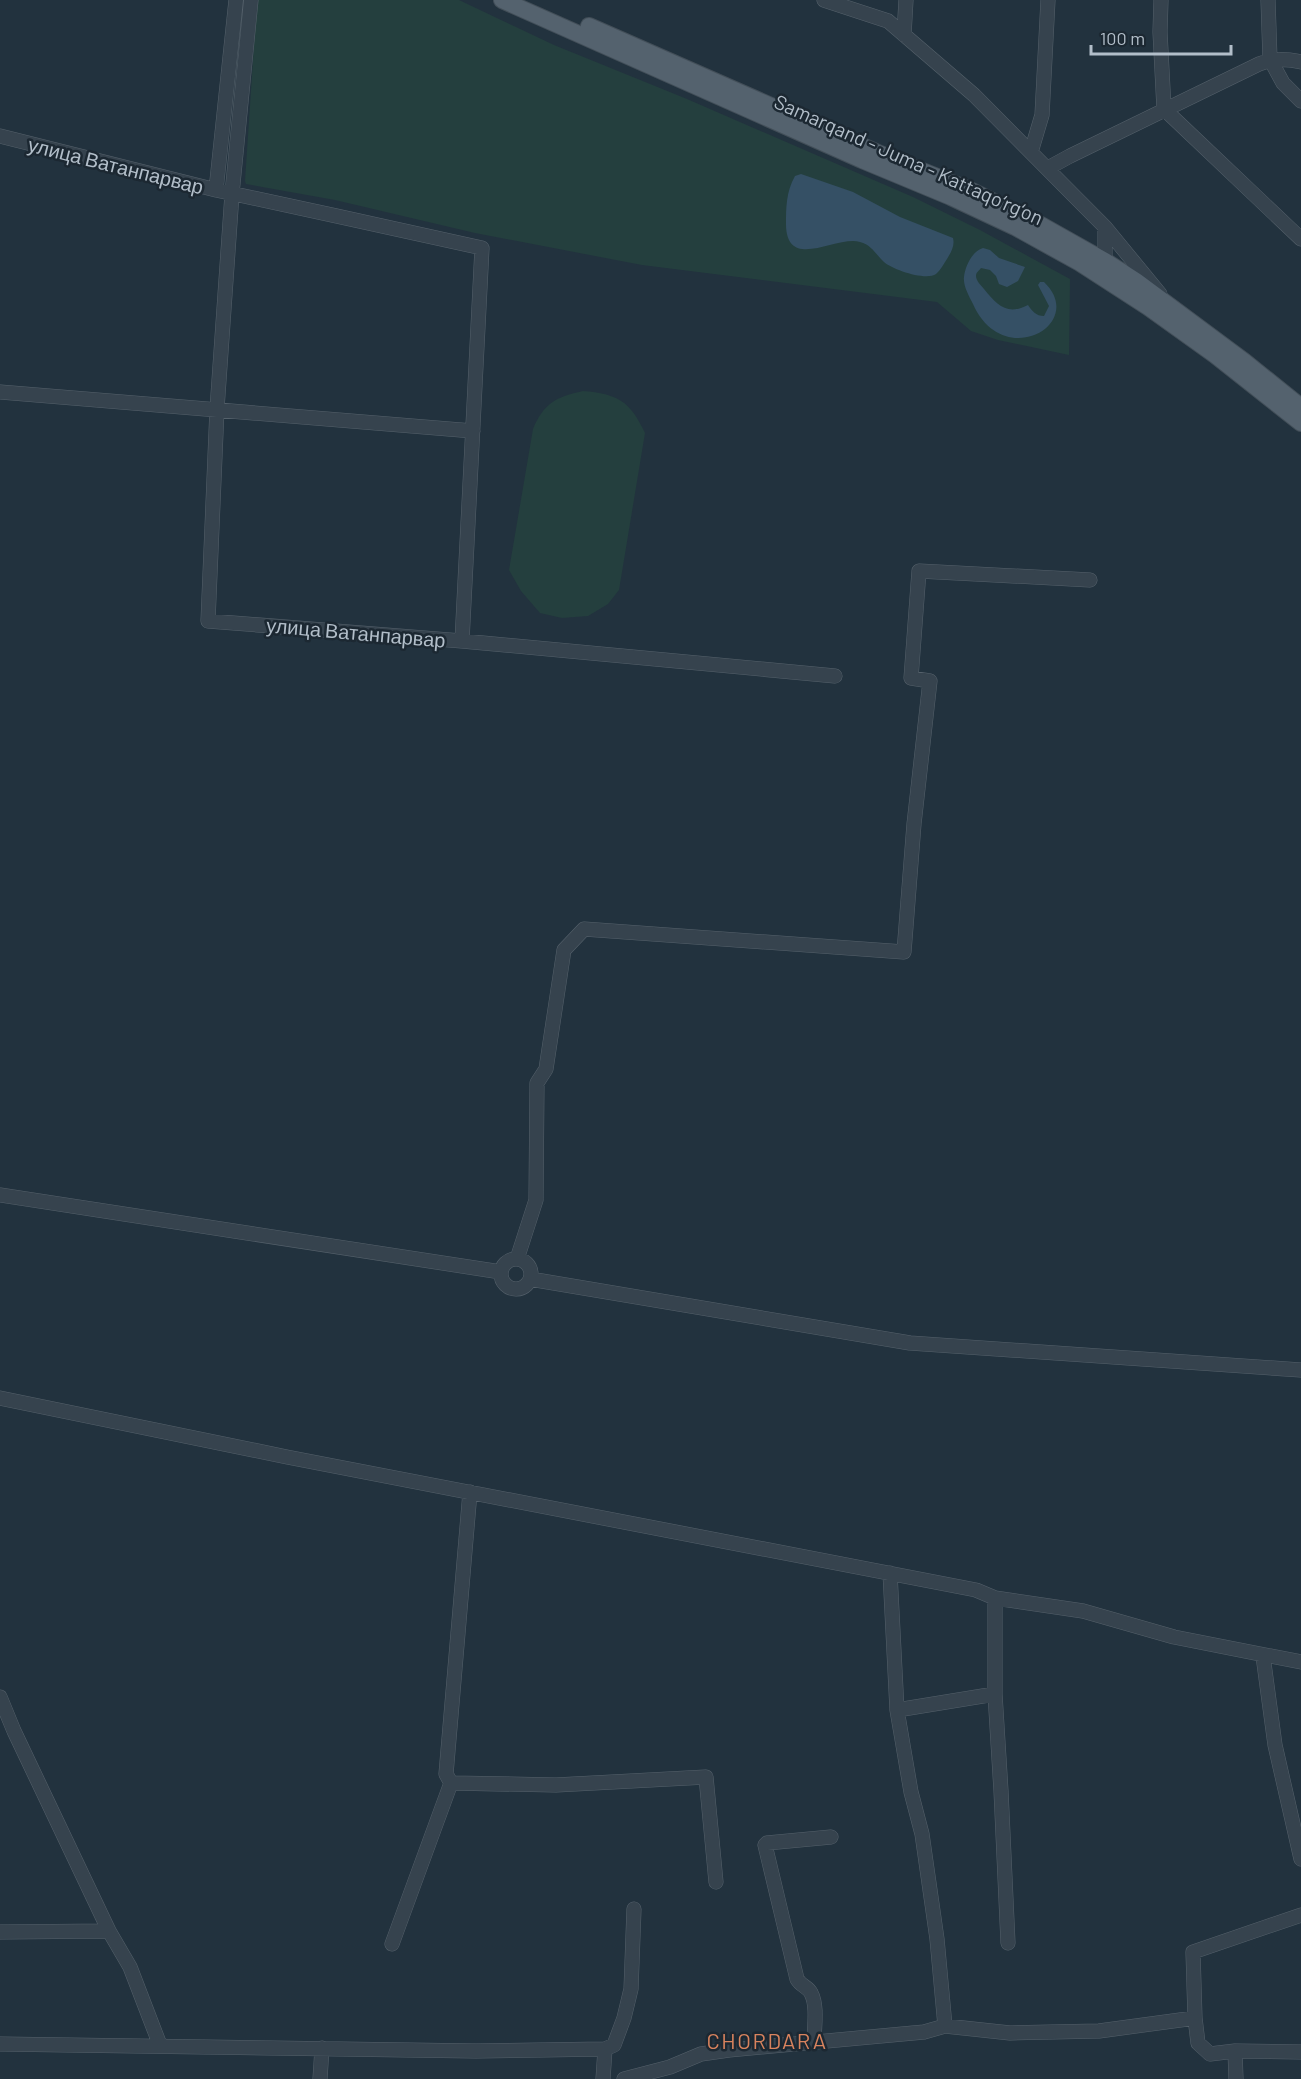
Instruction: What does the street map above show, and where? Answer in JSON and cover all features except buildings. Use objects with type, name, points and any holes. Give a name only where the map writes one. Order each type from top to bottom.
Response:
[{"type":"main road","name":"Samarqand - Juma - Kattaqo‘rg‘on","points":[[502,0],[862,160],[983,211],[1080,263],[1148,307],[1215,355],[1301,423]]},
{"type":"main road","name":"Samarqand - Juma - Kattaqo‘rg‘on","points":[[530,0],[878,153],[1007,207],[1106,261],[1167,302],[1301,407]]},
{"type":"street","points":[[216,190],[236,0]]},
{"type":"street","points":[[232,194],[251,0]]},
{"type":"street","points":[[824,0],[888,21],[974,95],[1104,227],[1167,302]]},
{"type":"street","points":[[904,34],[906,0]]},
{"type":"street","points":[[1031,152],[1042,116],[1048,0]]},
{"type":"street","points":[[1161,0],[1160,33],[1164,109],[1301,239]]},
{"type":"street","points":[[1268,0],[1270,59],[1283,83],[1301,101]]},
{"type":"street","points":[[1048,168],[1164,109],[1270,59],[1301,62]]},
{"type":"street","name":"улица Ватанпарвар","points":[[0,136],[232,194],[482,248],[462,641],[208,621],[217,409],[232,194]]},
{"type":"street","points":[[1104,227],[1106,261],[1104,278]]},
{"type":"street","points":[[0,392],[472,431]]},
{"type":"street","points":[[517,1259],[536,1200],[537,1083],[546,1069],[564,950],[584,929],[904,952],[914,824],[930,681],[911,678],[919,571],[1090,580]]},
{"type":"street","points":[[462,641],[835,676]]},
{"type":"street","points":[[0,1195],[501,1272]]},
{"type":"street","points":[[517,1259],[528,1266],[530,1280],[523,1287],[510,1287],[503,1281],[501,1272],[508,1261],[517,1259]]},
{"type":"street","points":[[530,1280],[910,1343],[1301,1370]]},
{"type":"street","points":[[0,1398],[287,1457],[976,1590],[995,1598],[1083,1611],[1174,1637],[1301,1662]]},
{"type":"street","points":[[392,1944],[451,1783],[446,1774],[470,1492]]},
{"type":"street","points":[[890,1573],[897,1710],[911,1792],[922,1834],[937,1939],[945,2026]]},
{"type":"street","points":[[995,1598],[995,1695],[1008,1942]]},
{"type":"street","points":[[1263,1656],[1275,1745],[1301,1859]]},
{"type":"street","points":[[897,1710],[995,1695]]},
{"type":"street","points":[[0,1697],[5,1721],[109,1931],[130,1967],[160,2045]]},
{"type":"street","points":[[451,1783],[556,1785],[706,1777],[716,1882]]},
{"type":"street","points":[[814,2043],[813,1999],[810,1991],[797,1979],[765,1845],[831,1838]]},
{"type":"street","points":[[0,2044],[476,2051],[605,2049],[614,2045],[631,1989],[634,1909]]},
{"type":"street","points":[[1301,1915],[1193,1952],[1198,2043],[1210,2054],[1235,2051],[1301,2052]]},
{"type":"street","points":[[0,1932],[109,1931]]},
{"type":"street","points":[[624,2079],[670,2067],[701,2054],[924,2032],[945,2026],[1011,2033],[1099,2031],[1195,2018]]},
{"type":"street","points":[[320,2079],[322,2048]]},
{"type":"street","points":[[603,2079],[605,2049]]},
{"type":"street","points":[[1235,2051],[1236,2079]]},
{"type":"green space","points":[[257,0],[459,0],[554,45],[687,99],[913,197],[1070,279],[1069,355],[998,340],[971,331],[937,302],[642,265],[475,233],[335,200],[246,184]]},
{"type":"green space","points":[[583,391],[605,394],[622,401],[634,413],[645,433],[619,590],[608,604],[588,616],[562,618],[540,613],[521,591],[509,570],[533,429],[537,420],[552,402]]},
{"type":"water","points":[[801,174],[853,192],[900,217],[953,238],[950,254],[941,269],[931,276],[910,274],[888,265],[871,248],[860,242],[850,241],[815,249],[795,246],[789,239],[786,206],[792,182],[795,176]]},
{"type":"water","points":[[983,248],[990,250],[999,258],[1025,267],[1018,281],[1007,287],[999,284],[996,276],[990,270],[981,268],[976,273],[976,278],[989,295],[998,304],[1008,309],[1028,305],[1034,313],[1044,316],[1049,306],[1038,285],[1044,282],[1055,298],[1056,313],[1049,325],[1036,334],[1020,338],[1003,335],[986,324],[973,304],[964,280],[970,260],[976,252]]},
{"type":"district","name":"CHORDARA","points":[[767,2040]]}]
